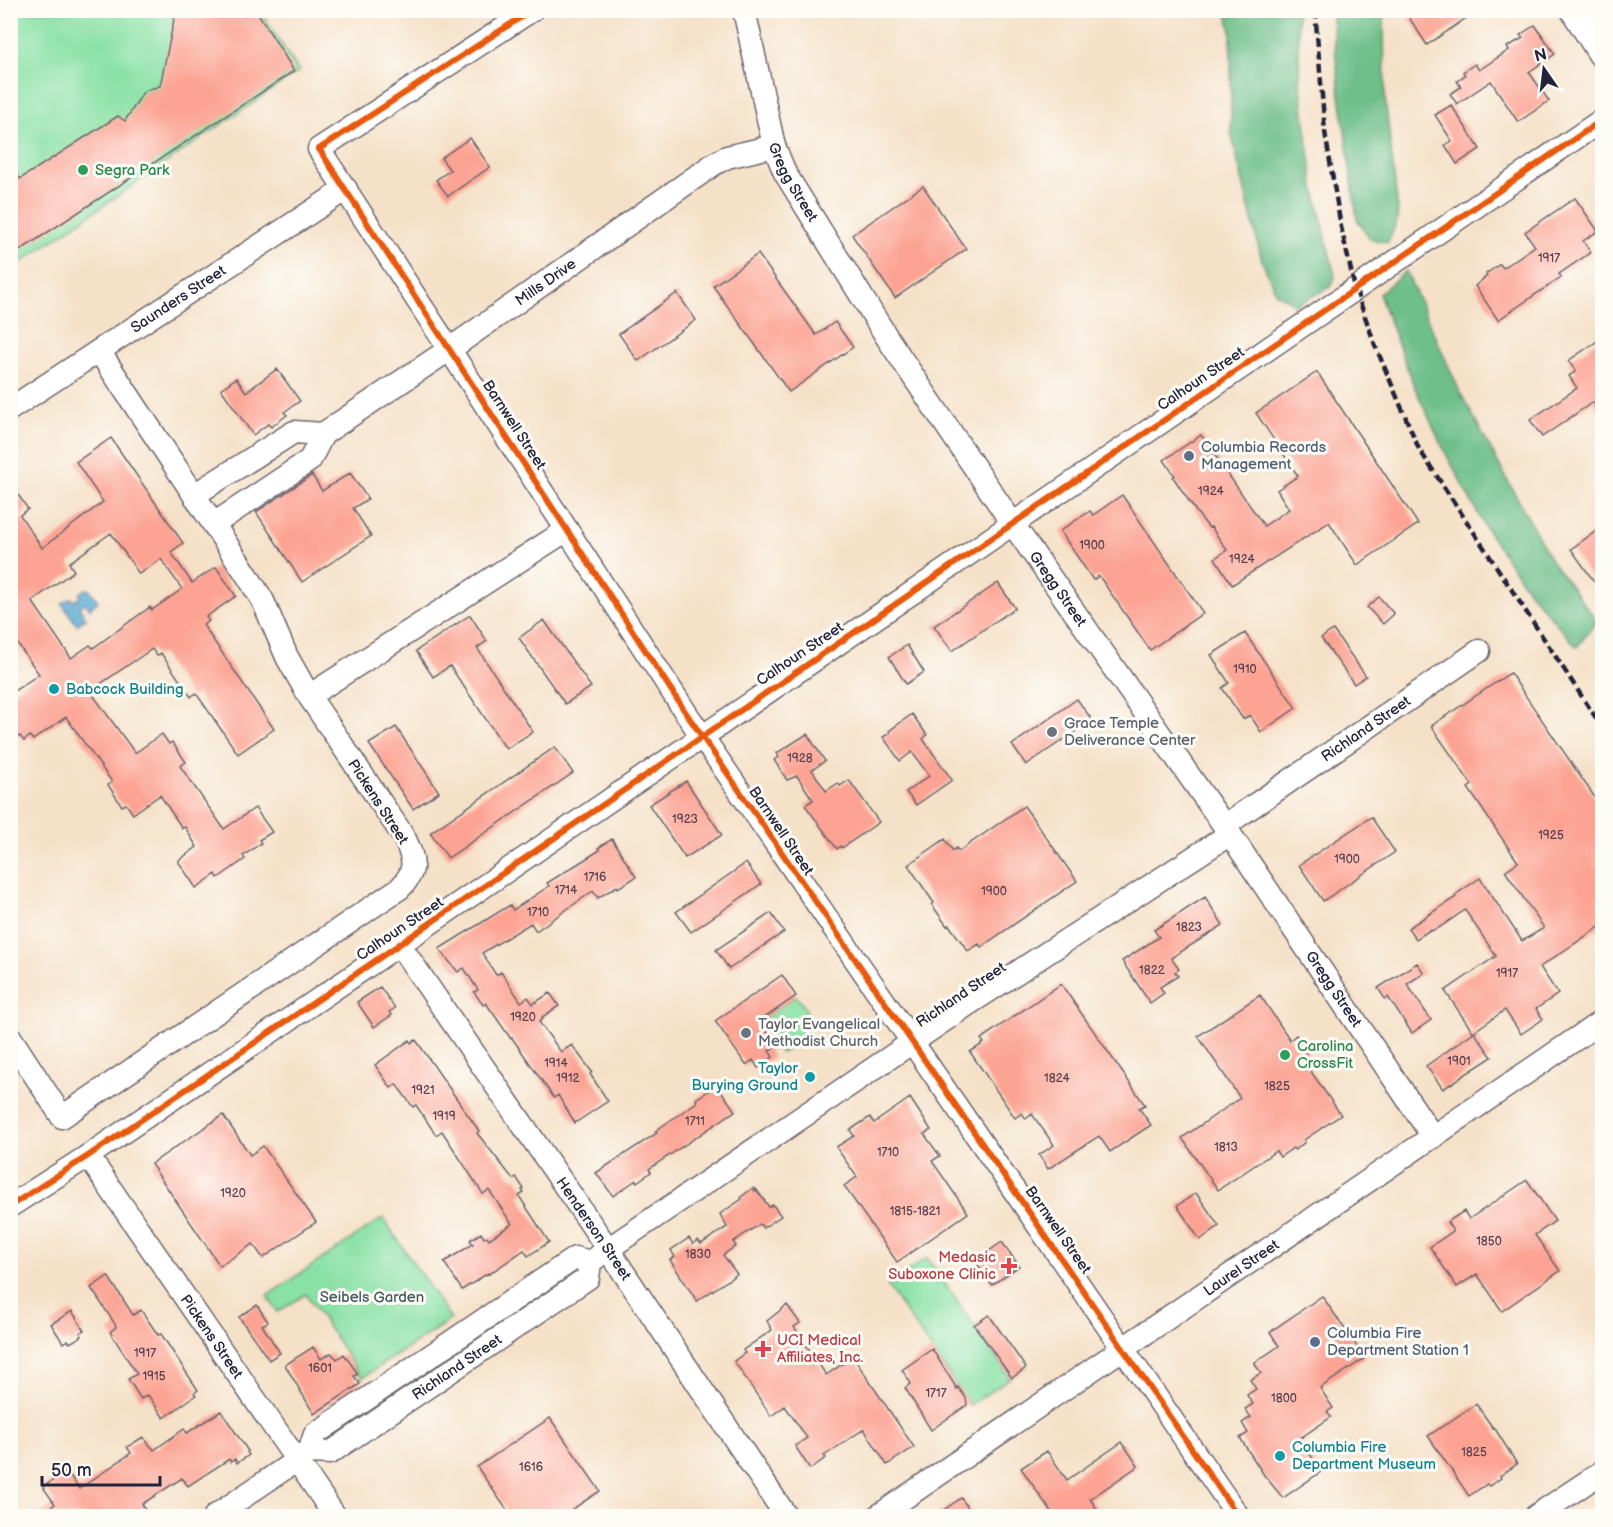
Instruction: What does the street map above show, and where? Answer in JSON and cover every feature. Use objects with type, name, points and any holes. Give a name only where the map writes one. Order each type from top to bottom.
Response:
[{"type":"main road","points":[[1575,10],[1602,53]]},
{"type":"street","name":"Barnwell Street","points":[[532,10],[319,148],[702,736],[1125,1348],[1238,1516]]},
{"type":"street","name":"Gregg Street","points":[[744,10],[774,146],[785,173],[888,339],[1012,523],[1227,830],[1433,1137]]},
{"type":"street","name":"Calhoun Street","points":[[10,1206],[88,1156],[399,944],[1602,120]]},
{"type":"street","name":"Mills Drive","points":[[213,524],[310,460],[323,434],[714,164],[727,157],[774,146]]},
{"type":"street","name":"Saunders Street","points":[[10,409],[346,189]]},
{"type":"street","name":"Pickens Street","points":[[10,1037],[62,1117],[400,888],[407,881],[414,864],[404,837],[309,696],[287,657],[263,601],[99,351]]},
{"type":"street","points":[[194,495],[294,432],[323,434]]},
{"type":"street","points":[[309,696],[567,530]]},
{"type":"street","name":"Richland Street","points":[[303,1456],[315,1434],[575,1258],[599,1255],[1227,830],[1479,651]]},
{"type":"street","name":"Henderson Street","points":[[399,944],[599,1255],[786,1516]]},
{"type":"street","name":"Laurel Street","points":[[879,1516],[1602,1021]]},
{"type":"street","name":"Pickens Street","points":[[88,1156],[303,1456],[335,1516]]},
{"type":"street","name":"Richland Street","points":[[215,1516],[303,1456],[330,1452],[513,1329],[588,1278],[599,1255]]},
{"type":"street","points":[[499,1309],[513,1329]]},
{"type":"street","points":[[392,1382],[405,1402]]},
{"type":"street","points":[[1536,1516],[1602,1472]]},
{"type":"green space","name":"Segra Park","points":[[11,11],[260,11],[299,71],[11,269]]},
{"type":"green space","points":[[1227,11],[1297,11],[1300,81],[1313,182],[1335,277],[1330,287],[1296,305],[1276,293],[1262,261],[1231,133],[1231,33]]},
{"type":"green space","points":[[1331,11],[1384,11],[1385,98],[1398,210],[1397,221],[1388,243],[1370,239],[1357,219]]},
{"type":"green space","points":[[1406,271],[1460,392],[1551,560],[1597,621],[1577,647],[1530,593],[1486,529],[1445,452],[1414,386],[1379,294]]},
{"type":"green space","points":[[796,996],[807,1012],[808,1026],[798,1042],[781,1053],[760,1021]]},
{"type":"green space","name":"Seibels Garden","points":[[383,1218],[451,1319],[362,1378],[306,1294],[278,1312],[267,1296]]},
{"type":"green space","points":[[927,1258],[1010,1378],[970,1405],[887,1285]]},
{"type":"water","points":[[85,589],[90,590],[98,601],[90,609],[85,603],[79,607],[86,618],[77,625],[62,604],[71,598],[74,601],[81,597],[79,593]]},
{"type":"building","points":[[176,10],[256,10],[294,71],[10,257],[10,164],[20,179],[118,116],[125,121],[144,91],[160,86]]},
{"type":"building","points":[[1404,10],[1478,10],[1427,45]]},
{"type":"building","points":[[1535,25],[1555,54],[1529,72],[1549,101],[1518,122],[1491,81],[1457,104],[1450,94],[1461,87],[1457,81],[1465,75],[1463,72],[1475,64],[1479,70],[1509,50],[1507,47],[1523,38],[1520,35]]},
{"type":"building","points":[[1451,105],[1480,149],[1457,164],[1445,145],[1452,141],[1435,115]]},
{"type":"building","points":[[470,138],[490,167],[448,196],[436,180],[450,170],[441,158]]},
{"type":"building","points":[[923,186],[966,249],[895,298],[852,235]]},
{"type":"building","points":[[1575,198],[1598,231],[1583,241],[1591,252],[1559,274],[1561,277],[1498,320],[1475,286],[1500,264],[1503,268],[1535,246],[1525,232]]},
{"type":"building","points":[[758,254],[816,335],[835,322],[853,347],[789,392],[713,286]]},
{"type":"building","points":[[677,293],[696,320],[638,361],[619,334]]},
{"type":"building","points":[[1602,338],[1602,416],[1593,402],[1542,437],[1530,420],[1577,388],[1569,376],[1576,371],[1568,361]]},
{"type":"building","points":[[277,369],[300,401],[284,412],[287,415],[271,427],[268,424],[253,435],[221,389],[236,378],[246,392]]},
{"type":"building","points":[[1317,372],[1418,524],[1357,565],[1329,522],[1232,585],[1215,558],[1227,550],[1211,527],[1209,528],[1197,513],[1164,460],[1201,435],[1264,526],[1289,509],[1277,490],[1298,476],[1256,413]]},
{"type":"building","name":"Babcock Building","points":[[111,438],[183,543],[171,552],[192,583],[216,567],[236,596],[206,617],[209,621],[203,625],[274,729],[238,754],[196,693],[191,697],[161,653],[157,656],[152,649],[90,691],[135,753],[162,734],[169,744],[172,742],[186,762],[180,766],[224,829],[255,808],[272,832],[259,840],[261,843],[243,856],[245,859],[218,878],[216,874],[196,888],[178,861],[197,847],[185,827],[182,828],[160,795],[133,814],[126,804],[122,806],[108,785],[112,782],[66,717],[33,740],[30,736],[24,741],[10,726],[10,694],[39,674],[10,633],[10,483],[28,509],[20,515],[42,548],[103,502],[76,462]],"holes":[[[111,533],[139,574],[161,559],[182,589],[152,610],[150,607],[93,648],[90,645],[71,658],[32,601],[74,571],[69,563]]]},
{"type":"building","points":[[350,473],[368,499],[353,508],[371,536],[302,582],[256,512],[312,475],[322,491]]},
{"type":"building","points":[[1122,495],[1203,613],[1150,650],[1099,576],[1093,580],[1060,531],[1090,511],[1093,515]]},
{"type":"building","points":[[1602,527],[1602,574],[1593,580],[1571,549]]},
{"type":"building","points":[[998,583],[1015,608],[952,651],[934,626]]},
{"type":"building","points":[[1379,597],[1394,614],[1383,624],[1367,607]]},
{"type":"building","points":[[470,615],[487,641],[477,648],[533,732],[506,749],[450,666],[433,677],[416,651]]},
{"type":"building","points":[[544,620],[591,687],[565,704],[519,638]]},
{"type":"building","points":[[1333,630],[1366,676],[1354,684],[1321,638]]},
{"type":"building","points":[[1245,633],[1296,708],[1261,732],[1250,715],[1243,719],[1222,688],[1229,683],[1211,655]]},
{"type":"building","points":[[907,645],[924,672],[906,684],[889,657]]},
{"type":"building","points":[[1510,673],[1602,808],[1602,925],[1540,967],[1558,994],[1536,1009],[1543,1019],[1521,1034],[1505,1010],[1473,1032],[1445,991],[1496,956],[1465,910],[1440,927],[1416,939],[1408,928],[1456,897],[1455,895],[1480,878],[1522,941],[1544,928],[1505,871],[1518,862],[1468,788],[1472,785],[1431,726]]},
{"type":"building","name":"Grace Temple Deliverance Center","points":[[1077,699],[1092,720],[1026,765],[1012,745]]},
{"type":"building","points":[[912,714],[927,735],[923,739],[952,780],[916,805],[906,792],[929,776],[912,752],[900,761],[883,737]]},
{"type":"building","points":[[396,727],[439,792],[413,809],[369,744]]},
{"type":"building","points":[[807,734],[825,761],[812,770],[826,791],[838,783],[840,786],[849,780],[879,822],[842,848],[841,846],[837,849],[805,805],[813,800],[797,776],[787,780],[774,760],[779,757],[777,753]]},
{"type":"building","points":[[555,747],[573,773],[448,858],[430,833]]},
{"type":"building","points":[[686,781],[722,835],[685,858],[649,805]]},
{"type":"building","points":[[1024,806],[1077,881],[981,947],[979,944],[968,951],[932,905],[934,903],[908,865],[945,839],[953,851],[956,848],[959,851]]},
{"type":"building","points":[[1371,817],[1395,852],[1323,901],[1299,865]]},
{"type":"building","points":[[612,839],[636,877],[598,898],[593,891],[536,931],[531,923],[482,953],[496,975],[501,972],[521,1002],[528,997],[533,1004],[550,993],[559,1006],[542,1017],[543,1019],[539,1022],[561,1052],[572,1045],[592,1072],[590,1074],[608,1101],[575,1123],[558,1095],[554,1098],[486,1003],[483,1005],[474,992],[478,990],[464,968],[458,972],[439,949],[510,905],[513,910],[549,886],[547,883],[600,850],[598,848]]},
{"type":"building","points":[[746,863],[761,884],[691,932],[676,912]]},
{"type":"building","points":[[1205,897],[1223,925],[1171,958],[1179,969],[1175,972],[1178,976],[1160,987],[1164,993],[1150,1003],[1122,961],[1159,937],[1154,930]]},
{"type":"building","points":[[771,913],[784,932],[729,969],[716,950]]},
{"type":"building","points":[[1417,963],[1424,973],[1407,984],[1431,1020],[1412,1033],[1388,997],[1385,999],[1378,988]]},
{"type":"building","name":"Taylor Evangelical Methodist Church","points":[[782,975],[796,996],[760,1021],[776,1045],[769,1051],[773,1057],[758,1068],[753,1060],[746,1065],[715,1021]]},
{"type":"building","points":[[1061,984],[1145,1105],[1139,1108],[1151,1125],[1110,1152],[1099,1136],[1048,1169],[1039,1155],[1054,1145],[1032,1114],[1026,1119],[1022,1113],[1015,1118],[970,1052],[984,1043],[981,1039]]},
{"type":"building","points":[[380,987],[395,1008],[389,1012],[392,1015],[374,1027],[357,1002]]},
{"type":"building","points":[[1260,995],[1290,1040],[1296,1035],[1308,1052],[1301,1057],[1341,1115],[1304,1140],[1305,1142],[1295,1150],[1293,1148],[1280,1157],[1276,1151],[1218,1190],[1182,1138],[1240,1098],[1198,1036]]},
{"type":"building","points":[[1474,1032],[1492,1057],[1443,1089],[1426,1066]]},
{"type":"building","points":[[410,1040],[411,1043],[416,1040],[479,1131],[477,1133],[513,1179],[516,1177],[524,1189],[522,1190],[524,1193],[519,1196],[549,1242],[528,1256],[524,1250],[462,1290],[444,1262],[473,1244],[470,1240],[481,1233],[484,1238],[487,1236],[489,1239],[512,1224],[489,1190],[483,1194],[442,1131],[436,1135],[416,1105],[413,1107],[396,1084],[391,1088],[375,1065]]},
{"type":"building","points":[[717,1085],[735,1111],[649,1169],[651,1172],[637,1182],[636,1180],[613,1196],[596,1173],[657,1133],[655,1131]]},
{"type":"building","points":[[910,1098],[931,1130],[924,1134],[940,1156],[932,1161],[968,1213],[897,1262],[844,1186],[857,1177],[836,1147],[854,1136],[850,1130],[870,1117],[874,1123]]},
{"type":"building","points":[[223,1115],[250,1155],[263,1146],[316,1222],[263,1258],[253,1244],[220,1266],[151,1164]]},
{"type":"building","points":[[1527,1180],[1555,1221],[1535,1235],[1560,1271],[1502,1311],[1477,1274],[1457,1287],[1430,1247],[1453,1231],[1447,1222],[1464,1211],[1469,1219]]},
{"type":"building","points":[[753,1188],[769,1207],[773,1205],[781,1216],[763,1228],[760,1224],[733,1242],[736,1246],[723,1255],[737,1274],[697,1301],[670,1260],[675,1257],[671,1250],[689,1238],[693,1244],[698,1240],[701,1244],[727,1227],[720,1214],[742,1199],[741,1197]]},
{"type":"building","points":[[1196,1193],[1219,1226],[1200,1240],[1177,1206]]},
{"type":"building","points":[[1002,1242],[1019,1266],[992,1285],[975,1261]]},
{"type":"building","points":[[108,1276],[133,1315],[141,1310],[158,1335],[161,1334],[198,1390],[194,1393],[196,1395],[164,1418],[148,1395],[141,1399],[128,1379],[137,1374],[110,1332],[116,1327],[115,1324],[91,1288]]},
{"type":"building","points":[[1322,1296],[1365,1358],[1320,1388],[1333,1408],[1327,1412],[1331,1417],[1299,1439],[1322,1471],[1283,1498],[1264,1475],[1240,1438],[1248,1433],[1242,1423],[1251,1417],[1245,1409],[1253,1404],[1247,1395],[1256,1389],[1250,1380],[1261,1373],[1254,1363],[1279,1346],[1270,1332]]},
{"type":"building","points":[[257,1305],[268,1322],[262,1325],[280,1353],[269,1360],[239,1317]]},
{"type":"building","points":[[787,1305],[800,1323],[794,1327],[826,1375],[853,1357],[914,1447],[887,1465],[864,1429],[824,1456],[826,1458],[810,1469],[795,1446],[807,1438],[785,1406],[771,1416],[734,1361],[745,1353],[743,1350],[772,1330],[767,1321]]},
{"type":"building","points":[[72,1311],[84,1330],[80,1333],[82,1336],[70,1343],[68,1340],[63,1343],[51,1324]]},
{"type":"building","points":[[989,1315],[1026,1368],[1012,1378],[974,1325]]},
{"type":"building","points":[[313,1347],[321,1359],[331,1353],[337,1359],[344,1354],[358,1374],[354,1376],[360,1384],[314,1414],[285,1365]]},
{"type":"building","points":[[932,1349],[957,1389],[958,1387],[966,1398],[967,1405],[931,1430],[905,1388],[911,1383],[902,1370]]},
{"type":"building","points":[[1476,1404],[1494,1427],[1517,1464],[1489,1486],[1487,1484],[1469,1496],[1428,1436]]},
{"type":"building","points":[[221,1411],[248,1451],[249,1455],[237,1463],[235,1459],[231,1462],[229,1459],[188,1486],[182,1478],[142,1504],[145,1509],[134,1516],[37,1516],[55,1504],[43,1487],[67,1471],[79,1489],[131,1453],[127,1447],[143,1437],[154,1450],[184,1429],[187,1433]]},
{"type":"building","points":[[550,1418],[600,1491],[562,1516],[511,1516],[477,1467]]},
{"type":"building","points":[[1122,1442],[1138,1466],[1090,1499],[1102,1516],[1054,1516],[1021,1468],[1047,1451],[1067,1480]]},
{"type":"building","points":[[961,1498],[974,1516],[935,1516]]},
{"type":"railway","points":[[1315,10],[1325,132],[1341,227],[1355,288],[1375,345],[1419,449],[1602,727]]},
{"type":"cycle path","points":[[532,10],[319,149],[688,716],[1238,1516]]},
{"type":"cycle path","points":[[10,1206],[88,1156],[372,963],[1602,120]]},
{"type":"place","name":"Segra Park","points":[[83,170]]},
{"type":"place","name":"Columbia Records Management","points":[[1189,456]]},
{"type":"place","name":"Babcock Building","points":[[54,689]]},
{"type":"place","name":"Grace Temple Deliverance Center","points":[[1052,732]]},
{"type":"place","name":"Taylor Evangelical Methodist Church","points":[[746,1033]]},
{"type":"place","name":"Carolina CrossFit","points":[[1285,1055]]},
{"type":"place","name":"Taylor Burying Ground","points":[[810,1077]]},
{"type":"place","name":"Medasic Suboxone Clinic","points":[[1009,1266]]},
{"type":"place","name":"Columbia Fire Department Station 1","points":[[1315,1342]]},
{"type":"place","name":"UCI Medical Affiliates, Inc.","points":[[763,1349]]},
{"type":"place","name":"Columbia Fire Department Museum","points":[[1280,1456]]}]
